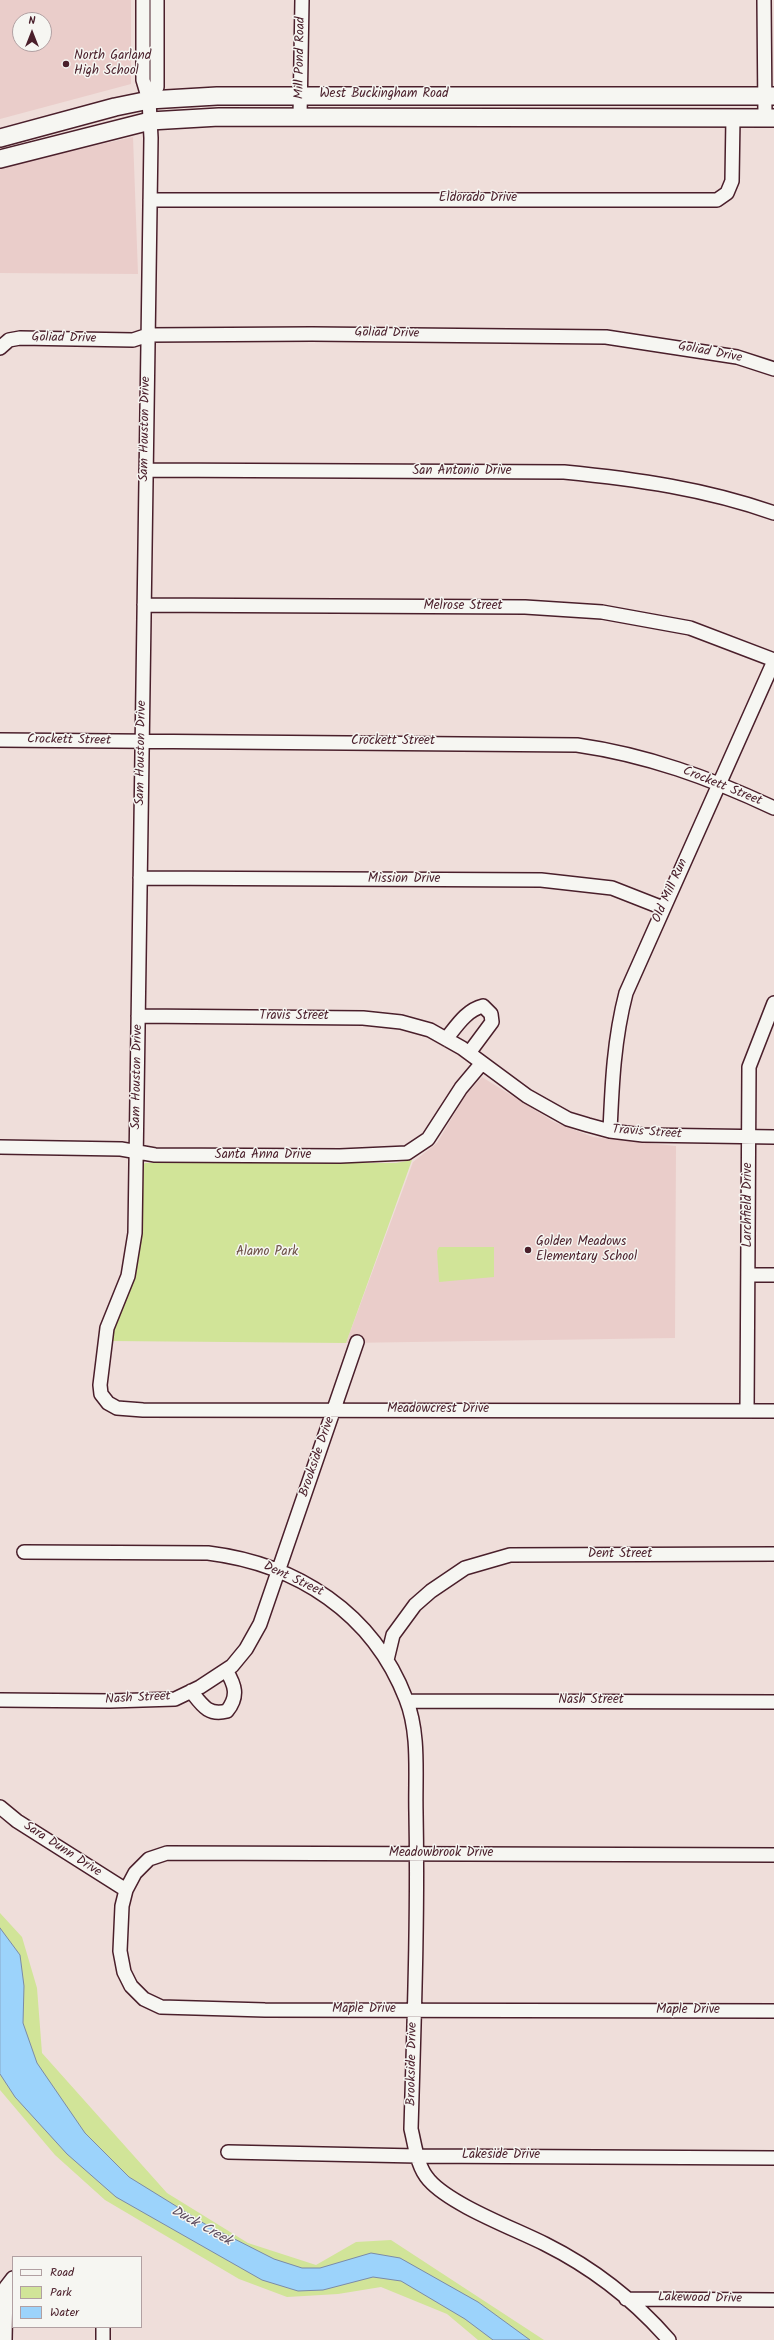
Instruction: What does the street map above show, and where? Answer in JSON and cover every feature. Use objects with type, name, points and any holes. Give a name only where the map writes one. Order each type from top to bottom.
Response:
[{"type":"main road","name":"West Buckingham Road","points":[[0,138],[22,134],[115,107],[149,100],[226,96],[300,95],[770,97]]},
{"type":"main road","name":"West Buckingham Road","points":[[0,159],[23,155],[150,122],[219,117],[770,118]]},
{"type":"main road","points":[[22,134],[23,155]]},
{"type":"street","name":"Sam Houston Drive","points":[[104,1400],[100,1385],[107,1328],[128,1276],[136,1232],[150,200],[149,100],[143,80],[143,0]]},
{"type":"street","name":"Sam Houston Drive","points":[[149,100],[157,87],[157,0]]},
{"type":"street","name":"Mill Pond Road","points":[[300,117],[302,0]]},
{"type":"street","points":[[764,0],[770,118]]},
{"type":"street","name":"Eldorado Drive","points":[[150,200],[717,200],[727,194],[732,181],[733,118]]},
{"type":"street","name":"Goliad Drive","points":[[0,348],[9,340],[20,338],[133,340],[148,335],[312,334],[606,337],[730,355],[774,369]]},
{"type":"street","name":"San Antonio Drive","points":[[146,470],[564,472],[629,478],[735,499],[774,513]]},
{"type":"street","name":"Melrose Street","points":[[144,605],[525,607],[602,612],[690,628],[774,661]]},
{"type":"street","name":"Old Mill Run","points":[[610,1132],[613,1057],[618,1023],[626,993],[774,661]]},
{"type":"street","name":"Crockett Street","points":[[0,740],[576,745],[612,750],[719,783],[774,808]]},
{"type":"street","name":"Mission Drive","points":[[140,878],[540,880],[612,888],[663,908]]},
{"type":"street","name":"Larchfield Drive","points":[[747,1411],[749,1067],[774,1003]]},
{"type":"street","points":[[446,1039],[466,1015],[482,1006],[491,1014],[492,1022],[469,1053]]},
{"type":"street","name":"Travis Street","points":[[138,1016],[363,1018],[401,1022],[430,1030],[446,1039],[469,1053],[527,1096],[568,1119],[610,1132],[643,1135],[774,1137]]},
{"type":"street","name":"Santa Anna Drive","points":[[0,1147],[121,1150],[137,1153],[332,1156],[407,1153],[428,1139],[461,1088],[482,1063]]},
{"type":"street","points":[[748,1274],[774,1275]]},
{"type":"street","name":"Brookside Drive","points":[[278,1571],[357,1342]]},
{"type":"street","name":"Meadowcrest Drive","points":[[104,1400],[117,1408],[143,1410],[774,1411]]},
{"type":"street","name":"Dent Street","points":[[24,1552],[208,1553],[234,1556],[278,1571],[333,1599],[364,1629],[387,1660]]},
{"type":"street","name":"Dent Street","points":[[387,1660],[393,1635],[415,1605],[431,1591],[465,1568],[510,1555],[774,1554]]},
{"type":"street","name":"Nash Street","points":[[0,1700],[110,1701],[175,1699],[226,1670],[246,1649],[260,1624],[278,1571]]},
{"type":"street","name":"Brookside Drive","points":[[387,1660],[407,1701],[414,1733],[417,1854],[411,2129],[417,2156],[427,2179],[442,2192],[547,2245],[591,2271],[653,2321],[668,2340]]},
{"type":"street","points":[[191,1691],[204,1709],[210,1712],[227,1711],[233,1704],[236,1693],[235,1685],[226,1670]]},
{"type":"street","name":"Nash Street","points":[[407,1701],[774,1702]]},
{"type":"street","name":"Sara Dunn Drive","points":[[0,1807],[17,1821],[126,1890]]},
{"type":"street","name":"Meadowbrook Drive","points":[[126,1890],[135,1873],[149,1859],[167,1853],[774,1855]]},
{"type":"street","name":"Maple Drive","points":[[126,1890],[122,1906],[120,1951],[124,1972],[131,1986],[144,1999],[161,2007],[265,2010],[774,2011]]},
{"type":"street","name":"Lakeside Drive","points":[[228,2152],[417,2156],[774,2158]]},
{"type":"street","points":[[5,2340],[6,2287],[12,2279]]},
{"type":"street","name":"Lakewood Drive","points":[[626,2299],[774,2300]]},
{"type":"street","points":[[103,2328],[104,2340]]},
{"type":"shaded area","name":"North Garland High School","points":[[0,0],[131,0],[131,84],[0,119]]},
{"type":"shaded area","points":[[133,137],[138,274],[0,273],[0,167]]},
{"type":"shaded area","name":"Golden Meadows Elementary School","points":[[482,1077],[554,1122],[593,1137],[676,1146],[675,1338],[346,1343],[413,1162],[437,1143],[465,1096]]},
{"type":"green space","name":"Alamo Park","points":[[412,1160],[346,1343],[110,1341],[138,1263],[141,1234],[142,1165],[145,1163],[396,1163]]},
{"type":"green space","points":[[439,1247],[494,1247],[494,1277],[439,1282],[437,1251]]},
{"type":"green space","points":[[0,1913],[22,1937],[37,1988],[42,2053],[167,2193],[248,2243],[316,2265],[356,2242],[391,2240],[544,2340],[478,2340],[447,2314],[381,2287],[338,2294],[287,2297],[239,2279],[105,2200],[55,2155],[0,2090]]},
{"type":"water","name":"Duck Creek","points":[[0,1928],[20,1955],[24,1986],[23,2023],[37,2063],[85,2133],[129,2177],[205,2224],[274,2259],[302,2268],[320,2268],[371,2253],[400,2258],[478,2302],[530,2340],[493,2340],[465,2319],[401,2281],[373,2277],[323,2290],[298,2291],[262,2280],[116,2197],[67,2154],[15,2097],[0,2074]]},
{"type":"place","name":"North Garland High School","points":[[66,64]]},
{"type":"place","name":"Golden Meadows Elementary School","points":[[528,1250]]}]
